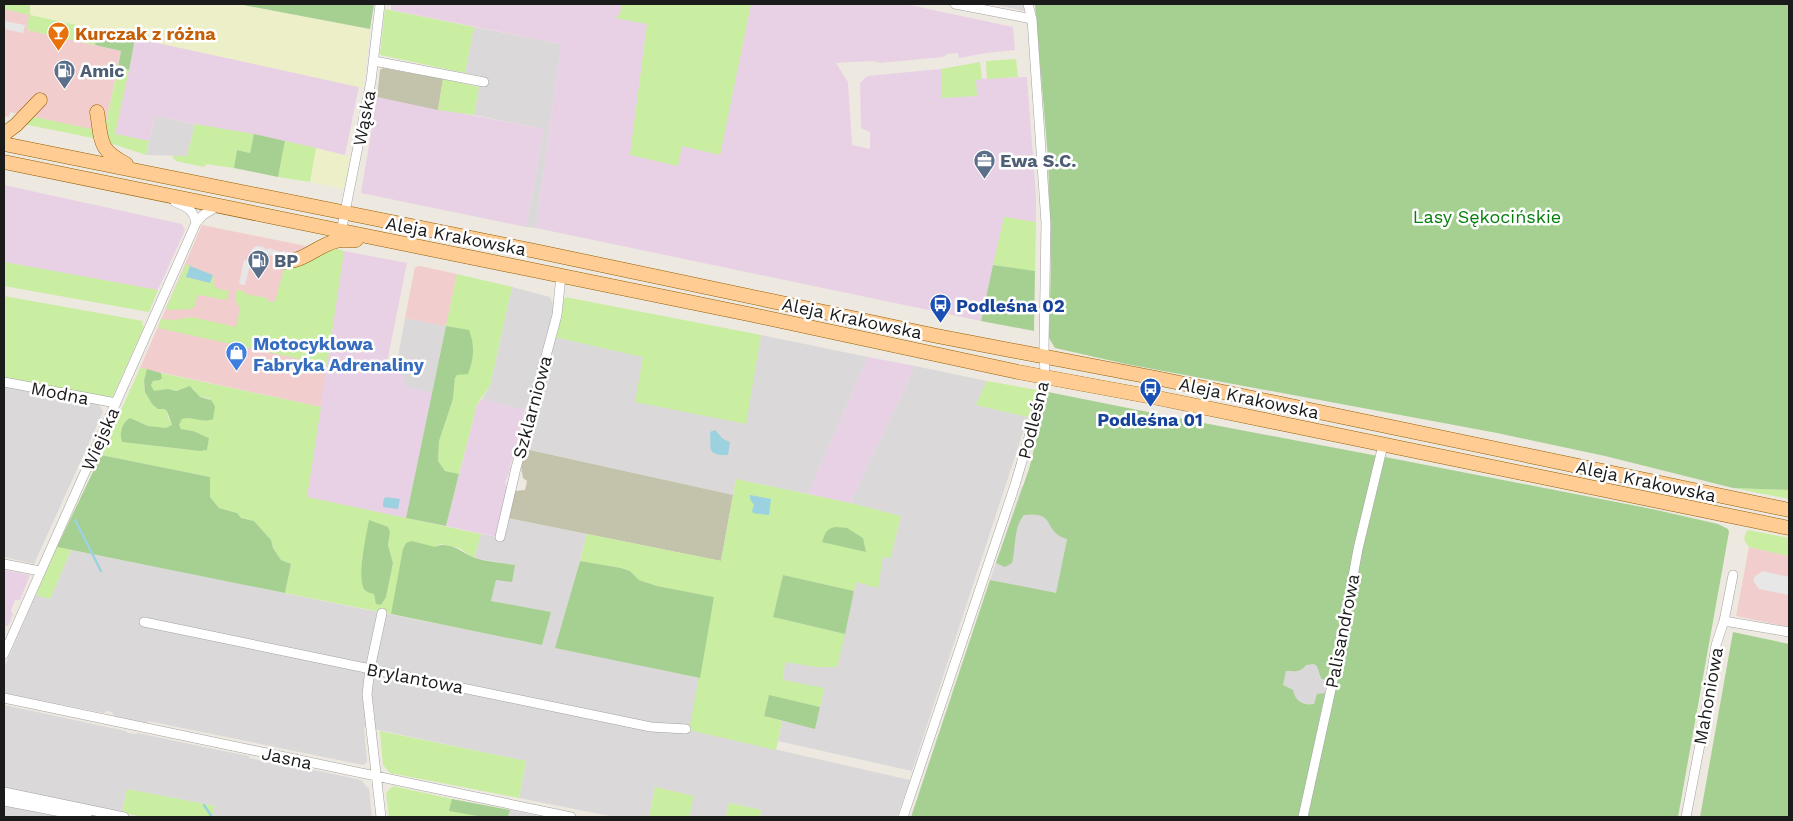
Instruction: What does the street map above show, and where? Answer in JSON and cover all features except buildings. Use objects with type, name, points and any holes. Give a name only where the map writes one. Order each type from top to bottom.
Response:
[{"type":"main road","points":[[4,134],[16,125],[40,100]]},
{"type":"main road","points":[[97,112],[104,149],[111,156],[142,172]]},
{"type":"main road","name":"Aleja Krakowska","points":[[4,144],[544,253],[937,336],[1044,355],[1789,510]]},
{"type":"main road","name":"Aleja Krakowska","points":[[4,162],[1045,377],[1153,397],[1789,528]]},
{"type":"main road","points":[[281,262],[289,262],[306,257],[336,241],[380,239]]},
{"type":"street","name":"Wąska","points":[[342,232],[374,61],[380,4]]},
{"type":"street","points":[[955,4],[1032,19]]},
{"type":"street","name":"Podleśna","points":[[903,817],[1015,485],[1040,402],[1045,377],[1046,223],[1032,19],[1028,4]]},
{"type":"street","points":[[374,61],[484,82]]},
{"type":"street","points":[[150,192],[190,208],[195,216],[196,223]]},
{"type":"street","name":"Wiejska","points":[[4,654],[196,223],[204,214],[218,206]]},
{"type":"street","name":"Szklarniowa","points":[[500,538],[516,468],[557,315],[561,276]]},
{"type":"street","name":"Modna","points":[[4,382],[116,403]]},
{"type":"street","name":"Palisandrowa","points":[[1303,817],[1358,549],[1383,445]]},
{"type":"street","points":[[4,564],[40,572]]},
{"type":"street","name":"Mahoniowa","points":[[1686,817],[1703,729],[1716,645],[1724,621],[1733,575]]},
{"type":"street","points":[[381,817],[367,694],[370,669],[382,613]]},
{"type":"street","points":[[1724,621],[1789,632]]},
{"type":"street","name":"Brylantowa","points":[[144,622],[650,727],[686,729]]},
{"type":"street","name":"Jasna","points":[[4,698],[376,778],[571,817]]},
{"type":"street","points":[[4,792],[124,817]]},
{"type":"street","points":[[4,801],[87,817]]},
{"type":"shaded area","points":[[30,4],[238,4],[370,29],[363,88],[30,15]]},
{"type":"shaded area","points":[[391,4],[622,4],[620,14],[616,17],[647,24],[630,155],[677,165],[682,146],[720,155],[751,4],[905,4],[1013,27],[1015,50],[959,58],[958,53],[947,54],[943,57],[880,63],[872,61],[836,63],[848,82],[852,145],[870,149],[870,132],[861,128],[860,83],[867,76],[941,69],[942,98],[976,96],[976,79],[1027,77],[1036,196],[1036,222],[1004,217],[981,321],[536,228],[561,44],[391,10]]},
{"type":"shaded area","points":[[991,4],[1024,4],[1025,11]]},
{"type":"shaded area","name":"Amic","points":[[4,9],[30,15],[27,30],[121,51],[104,132],[10,112],[9,117],[4,116]]},
{"type":"shaded area","points":[[4,21],[25,25],[23,33],[4,29]]},
{"type":"shaded area","points":[[474,27],[561,44],[536,228],[526,227],[544,129],[474,115],[481,76],[465,73]]},
{"type":"shaded area","points":[[135,38],[359,86],[345,155],[285,141],[155,116],[149,141],[115,134]]},
{"type":"shaded area","points":[[383,68],[443,79],[438,110],[377,97],[380,70]]},
{"type":"shaded area","points":[[377,97],[544,129],[526,227],[361,193]]},
{"type":"shaded area","points":[[155,116],[195,124],[187,156],[146,155]]},
{"type":"shaded area","points":[[316,148],[350,157],[344,189],[310,182]]},
{"type":"shaded area","points":[[4,185],[182,224],[185,230],[158,290],[4,262]]},
{"type":"shaded area","points":[[202,225],[306,246],[312,244],[344,251],[321,407],[140,368]]},
{"type":"shaded area","points":[[256,246],[267,250],[269,248],[279,252],[285,251],[287,254],[283,258],[250,251]]},
{"type":"shaded area","points":[[344,251],[407,263],[386,367],[401,370],[406,387],[432,393],[406,518],[307,497]]},
{"type":"shaded area","points":[[244,260],[251,261],[245,285],[239,284]]},
{"type":"shaded area","points":[[420,266],[457,274],[446,326],[405,318],[415,267]]},
{"type":"shaded area","points":[[512,287],[550,297],[554,307],[531,399],[525,410],[482,399],[490,386]]},
{"type":"shaded area","points":[[405,318],[446,326],[432,393],[405,387],[398,357]]},
{"type":"shaded area","points":[[761,335],[868,357],[808,494],[736,479],[733,495],[525,449],[532,422],[536,423],[542,399],[539,394],[549,361],[554,355],[550,351],[554,337],[753,381]]},
{"type":"shaded area","points":[[868,357],[915,366],[850,503],[808,494]]},
{"type":"shaded area","points":[[915,366],[987,381],[976,405],[1028,417],[912,771],[778,741],[782,721],[815,728],[824,689],[783,680],[785,661],[816,667],[837,667],[856,582],[883,556],[890,558],[901,516],[850,503]]},
{"type":"shaded area","points":[[4,386],[99,404],[103,412],[34,564],[4,557]]},
{"type":"shaded area","points":[[482,399],[525,410],[505,482],[509,492],[497,537],[446,526],[477,404]]},
{"type":"shaded area","points":[[525,449],[733,495],[721,561],[508,518],[515,491],[525,490],[527,481],[523,478],[521,467]]},
{"type":"shaded area","points":[[1022,486],[1075,497],[1056,594],[990,580]]},
{"type":"shaded area","points":[[508,518],[587,534],[556,648],[700,678],[690,730],[910,780],[897,817],[760,817],[761,810],[729,803],[726,817],[689,817],[693,796],[655,787],[649,817],[615,817],[519,798],[526,761],[364,727],[367,762],[363,765],[148,721],[148,723],[114,716],[112,712],[107,711],[104,713],[4,693],[4,668],[36,595],[50,599],[71,550],[542,645],[551,612],[491,601],[496,580],[515,565],[474,558],[481,534],[503,538]]},
{"type":"shaded area","points":[[1749,547],[1789,556],[1789,627],[1736,616]]},
{"type":"shaded area","points":[[4,570],[30,575],[20,600],[15,600],[11,611],[13,614],[8,626],[4,626]]},
{"type":"shaded area","points":[[1763,571],[1789,577],[1789,595],[1759,589],[1754,582],[1754,577]]},
{"type":"shaded area","points":[[1292,641],[1334,650],[1314,745],[1272,737]]},
{"type":"shaded area","points":[[4,705],[126,731],[128,733],[138,733],[249,756],[249,758],[308,771],[309,769],[361,780],[369,789],[372,817],[212,817],[215,806],[127,789],[122,813],[4,788]]},
{"type":"shaded area","points":[[4,805],[13,807],[65,817],[4,817]]},
{"type":"shaded area","points":[[510,810],[545,817],[508,817]]},
{"type":"green space","points":[[4,4],[30,4],[30,15],[99,30],[95,45],[27,30],[29,15],[4,9]]},
{"type":"green space","points":[[238,4],[374,4],[370,29]]},
{"type":"green space","points":[[622,4],[751,4],[720,155],[682,146],[678,166],[630,155],[647,24],[615,18],[620,14]]},
{"type":"green space","name":"Lasy Sękocińskie","points":[[1035,4],[1789,4],[1789,490],[1733,488],[1605,456],[1497,433],[1126,364],[1055,348],[1049,338],[1051,263],[1048,158]]},
{"type":"green space","points":[[385,9],[474,27],[465,73],[380,55]]},
{"type":"green space","points":[[99,30],[135,38],[129,70],[118,67],[121,51],[95,45]]},
{"type":"green space","points":[[1016,59],[1018,77],[987,79],[986,61]]},
{"type":"green space","points":[[980,62],[982,79],[976,80],[977,96],[941,98],[941,69]]},
{"type":"green space","points":[[118,67],[129,70],[115,134],[149,141],[146,155],[107,142],[104,132]]},
{"type":"green space","points":[[443,79],[479,87],[474,115],[438,110]]},
{"type":"green space","points":[[30,116],[96,130],[98,139],[23,124]]},
{"type":"green space","points":[[195,124],[254,134],[250,153],[237,150],[234,168],[206,164],[204,167],[176,161],[172,156],[187,156]]},
{"type":"green space","points":[[254,134],[285,141],[278,177],[234,168],[237,150],[250,153]]},
{"type":"green space","points":[[285,141],[316,148],[310,182],[278,177]]},
{"type":"green space","points":[[1004,217],[1036,222],[1035,271],[993,265]]},
{"type":"green space","points":[[330,247],[344,251],[327,365],[158,328],[161,319],[174,320],[192,317],[236,327],[240,308],[235,300],[237,289],[245,292],[245,294],[267,298],[267,301],[275,302],[284,268]]},
{"type":"green space","points":[[4,262],[158,290],[149,312],[4,286]]},
{"type":"green space","points":[[186,264],[190,266],[186,277],[209,283],[213,275],[215,288],[229,291],[227,299],[200,295],[197,297],[195,306],[191,309],[168,310],[166,308]]},
{"type":"green space","points":[[993,265],[1035,271],[1034,331],[981,321]]},
{"type":"green space","points":[[457,274],[512,287],[490,386],[477,404],[459,474],[445,471],[438,461],[439,441],[453,399],[455,378],[469,331],[446,326]]},
{"type":"green space","points":[[4,296],[143,321],[144,327],[112,398],[4,377]]},
{"type":"green space","points":[[565,297],[761,335],[746,424],[635,402],[643,357],[554,337]]},
{"type":"green space","points":[[446,326],[469,330],[473,352],[468,374],[457,375],[455,378],[453,399],[439,441],[438,461],[445,471],[459,474],[446,526],[406,518]]},
{"type":"green space","points":[[140,368],[147,369],[144,380],[145,392],[152,404],[167,411],[172,425],[166,429],[148,426],[130,418],[122,428],[122,442],[200,451],[207,450],[209,438],[193,431],[181,429],[179,425],[182,419],[186,417],[203,421],[215,406],[209,398],[196,394],[194,389],[191,388],[173,391],[153,391],[151,385],[153,381],[162,378],[161,373],[321,407],[307,497],[481,534],[474,558],[459,548],[441,544],[435,547],[425,546],[412,541],[391,614],[285,593],[291,564],[281,560],[273,548],[271,540],[254,521],[241,518],[237,513],[219,508],[210,497],[210,477],[101,455]],"holes":[[[388,527],[390,532],[388,545],[393,563],[386,596],[381,605],[375,600],[374,594],[366,591],[363,585],[362,557]]]},
{"type":"green space","points":[[147,369],[161,373],[162,378],[153,381],[151,385],[154,391],[168,389],[176,391],[190,386],[200,397],[211,400],[215,406],[213,419],[204,421],[186,418],[182,419],[179,425],[181,429],[193,431],[209,438],[207,450],[200,451],[122,442],[122,428],[130,418],[148,426],[166,428],[172,425],[167,411],[158,409],[152,404],[145,392],[144,380]]},
{"type":"green space","points":[[987,381],[1037,390],[1028,417],[976,405]]},
{"type":"green space","points":[[1048,392],[1378,456],[1354,554],[1327,682],[1321,678],[1317,666],[1314,664],[1306,665],[1297,671],[1286,671],[1283,685],[1293,690],[1300,702],[1314,704],[1317,694],[1325,693],[1299,817],[911,817],[990,580],[1056,593],[1067,539],[1059,536],[1046,519],[1041,516],[1024,515],[1016,532],[1012,563],[1005,567],[996,563],[1029,469]]},
{"type":"green space","points":[[101,455],[210,477],[210,497],[219,508],[237,513],[241,518],[254,521],[271,540],[273,548],[281,560],[291,564],[285,593],[57,547]]},
{"type":"green space","points":[[1385,457],[1652,509],[1718,524],[1728,529],[1678,817],[1308,817],[1359,555],[1368,527]]},
{"type":"green space","points":[[736,479],[850,503],[901,516],[890,559],[883,556],[878,588],[856,582],[854,591],[783,575],[773,617],[845,634],[837,667],[816,667],[785,662],[783,680],[824,688],[820,707],[769,696],[764,716],[782,721],[776,750],[689,730],[714,597],[657,586],[639,580],[630,571],[621,568],[580,561],[587,534],[721,561]]},
{"type":"green space","points":[[1733,488],[1789,490],[1789,499]]},
{"type":"green space","points":[[369,520],[388,527],[390,532],[388,545],[393,563],[386,597],[381,605],[376,604],[374,594],[366,591],[363,586],[363,557]]},
{"type":"green space","points":[[830,528],[847,528],[863,538],[866,552],[822,542],[827,531]]},
{"type":"green space","points":[[1748,530],[1789,538],[1789,556],[1749,547],[1744,538]]},
{"type":"green space","points":[[412,541],[435,547],[440,545],[451,546],[475,558],[515,565],[512,582],[496,580],[491,601],[551,612],[542,645],[391,614],[403,549],[406,543]]},
{"type":"green space","points":[[57,547],[71,550],[50,599],[36,595]]},
{"type":"green space","points":[[580,561],[621,568],[630,571],[639,580],[657,586],[714,597],[700,678],[555,648]]},
{"type":"green space","points":[[783,575],[854,591],[845,634],[773,617]]},
{"type":"green space","points":[[1733,632],[1789,644],[1789,817],[1700,817]]},
{"type":"green space","points":[[769,695],[820,707],[815,729],[764,716]]},
{"type":"green space","points":[[380,731],[526,761],[519,798],[390,773],[383,765]]},
{"type":"green space","points":[[393,786],[452,799],[450,811],[483,817],[389,817],[386,793]]},
{"type":"green space","points":[[655,787],[694,796],[689,817],[649,817]]},
{"type":"green space","points":[[127,789],[215,806],[212,817],[144,817],[122,813]]},
{"type":"green space","points":[[452,799],[510,810],[508,817],[483,817],[449,811]]},
{"type":"green space","points":[[729,803],[761,810],[760,817],[726,817]]},
{"type":"water","points":[[190,266],[213,275],[210,283],[186,277]]},
{"type":"water","points":[[715,430],[723,439],[730,442],[728,455],[712,452],[710,432]]},
{"type":"water","points":[[750,495],[771,499],[769,515],[753,513],[754,505]]},
{"type":"water","points":[[385,497],[400,499],[398,509],[383,507]]},
{"type":"waterway","points":[[75,520],[101,571]]},
{"type":"waterway","points":[[204,805],[212,817]]},
{"type":"place","name":"Kurczak z różna","points":[[59,52]]},
{"type":"place","name":"Amic","points":[[64,89]]},
{"type":"place","name":"Ewa S.C.","points":[[984,179]]},
{"type":"place","name":"BP","points":[[258,279]]},
{"type":"place","name":"Podleśna 02","points":[[940,324]]},
{"type":"place","name":"Motocyklowa Fabryka Adrenaliny","points":[[237,372]]},
{"type":"place","name":"Podleśna 01","points":[[1150,408]]}]
